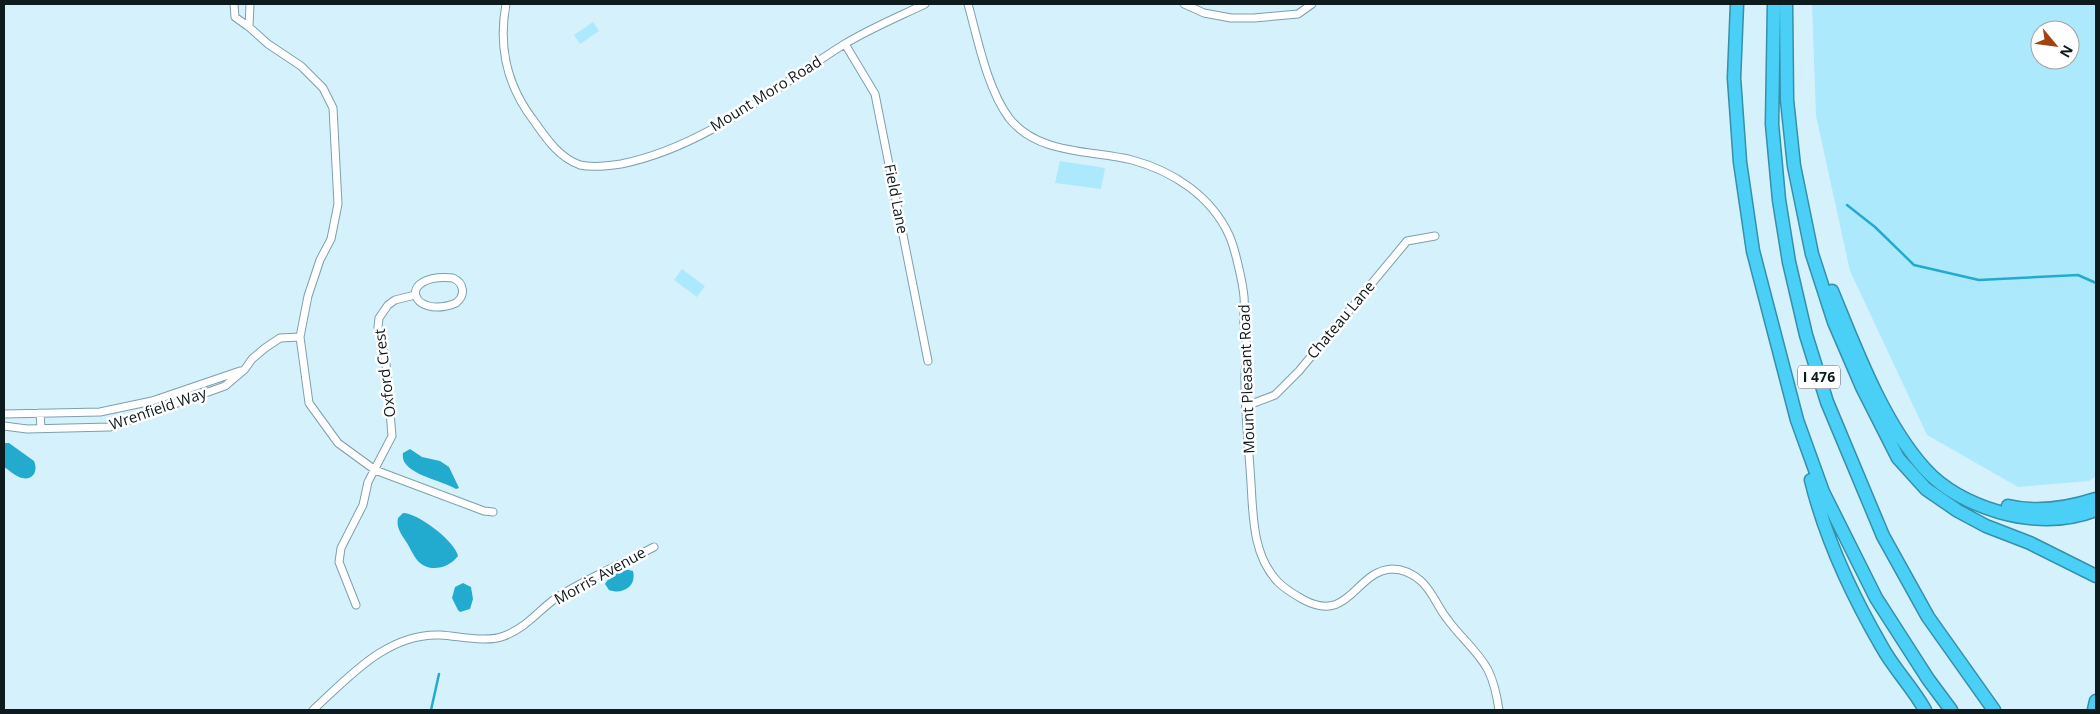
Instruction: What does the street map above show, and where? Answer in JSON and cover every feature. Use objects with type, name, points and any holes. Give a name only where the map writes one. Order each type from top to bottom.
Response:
[{"type":"highway","name":"I 476","points":[[1737,4],[1734,78],[1740,162],[1753,251],[1797,420],[1823,492],[1876,598],[1928,680],[1951,710]]},
{"type":"highway","name":"I 476","points":[[1774,4],[1772,124],[1779,200],[1789,262],[1806,335],[1827,402],[1883,536],[1928,617],[1994,710]]},
{"type":"highway","points":[[1786,4],[1787,100],[1797,187],[1812,254],[1834,322],[1862,387],[1898,458],[1926,490],[1958,511],[1986,526],[2030,543],[2096,576]]},
{"type":"highway","points":[[1797,187],[1804,198],[1832,291],[1878,396],[1905,442],[1924,468],[1944,485],[1964,498],[2009,515],[2037,520],[2063,518],[2096,510]]},
{"type":"highway","points":[[1797,420],[1816,501],[1840,565],[1882,648],[1925,710]]},
{"type":"highway","points":[[1905,442],[1928,465],[1951,482],[1970,493],[1992,502],[2033,509],[2078,505],[2096,499]]},
{"type":"highway","points":[[2094,710],[2096,701]]},
{"type":"street","points":[[234,4],[235,18],[250,27],[268,44],[301,66],[323,88],[333,108],[338,204],[331,240],[320,260],[308,296],[300,337],[309,403],[338,443],[375,470],[484,511],[493,512]]},
{"type":"street","points":[[250,4],[250,27]]},
{"type":"street","name":"Mount Moro Road","points":[[506,4],[502,24],[504,53],[520,102],[550,143],[565,158],[580,165],[610,166],[638,160],[712,129],[756,104],[845,44],[925,4]]},
{"type":"street","name":"Mount Pleasant Road","points":[[968,4],[992,85],[1000,103],[1015,124],[1027,134],[1061,148],[1132,160],[1163,171],[1183,182],[1199,195],[1219,218],[1231,238],[1244,296],[1247,351],[1244,380],[1253,521],[1260,556],[1271,575],[1294,595],[1313,605],[1324,608],[1341,603],[1370,579],[1386,570],[1396,569],[1410,573],[1421,581],[1446,618],[1482,660],[1496,692],[1499,710]]},
{"type":"street","points":[[1184,4],[1204,13],[1231,18],[1254,18],[1298,14],[1312,4]]},
{"type":"street","name":"Field Lane","points":[[845,44],[875,94],[928,361]]},
{"type":"street","name":"Chateau Lane","points":[[1246,406],[1275,395],[1299,371],[1408,241],[1435,236]]},
{"type":"street","name":"Oxford Crest","points":[[448,277],[460,283],[463,292],[456,303],[428,307],[419,303],[415,294],[417,286],[424,280],[448,277]]},
{"type":"street","name":"Oxford Crest","points":[[356,606],[339,562],[341,548],[363,506],[368,482],[392,436],[386,364],[380,335],[379,318],[388,305],[395,300],[415,294]]},
{"type":"street","name":"Wrenfield Way","points":[[6,426],[41,428],[110,427],[225,386],[245,369],[252,359],[280,338],[300,337]]},
{"type":"street","name":"Wrenfield Way","points":[[6,414],[100,412],[152,401],[245,369]]},
{"type":"street","points":[[40,413],[41,428]]},
{"type":"street","points":[[6,414],[6,426]]},
{"type":"street","name":"Morris Avenue","points":[[313,710],[369,660],[396,643],[419,636],[439,635],[492,639],[502,637],[527,624],[555,599],[654,547]]},
{"type":"shaded area","points":[[1812,4],[2096,4],[2096,476],[2089,481],[2018,487],[1927,435],[1850,271],[1816,116]]},
{"type":"shaded area","points":[[593,22],[599,31],[580,44],[574,35]]},
{"type":"shaded area","points":[[1060,161],[1105,168],[1101,189],[1055,183]]},
{"type":"shaded area","points":[[682,269],[705,286],[697,297],[674,280]]},
{"type":"water","points":[[4,443],[9,443],[34,461],[35,473],[33,475],[27,478],[19,477],[4,467]]},
{"type":"water","points":[[410,449],[422,457],[440,461],[449,467],[459,488],[456,489],[423,476],[408,466],[404,460],[403,453]]},
{"type":"water","points":[[403,513],[418,518],[435,529],[450,543],[458,556],[449,564],[439,568],[427,567],[422,564],[414,556],[398,528],[398,518]]},
{"type":"water","points":[[625,569],[633,571],[634,577],[631,585],[619,591],[609,590],[605,584],[607,581]]},
{"type":"water","points":[[463,583],[471,587],[473,599],[470,609],[460,612],[452,598],[455,587]]},
{"type":"waterway","points":[[1847,205],[1875,227],[1914,265],[1979,280],[2078,275],[2096,283]]},
{"type":"waterway","points":[[431,710],[439,674]]}]
